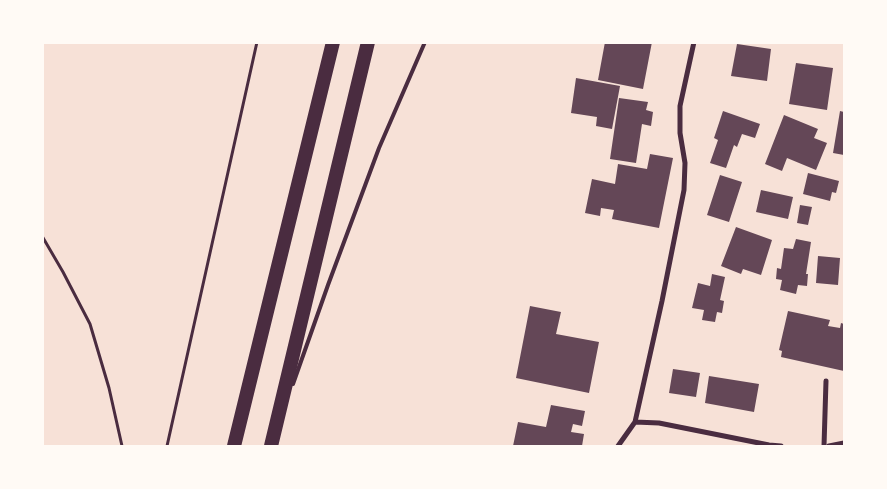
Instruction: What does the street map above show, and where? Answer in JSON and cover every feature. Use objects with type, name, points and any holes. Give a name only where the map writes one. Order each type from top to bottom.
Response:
[{"type":"highway","points":[[234,446],[333,42]]},
{"type":"highway","points":[[272,442],[368,42]]},
{"type":"street","points":[[618,446],[635,422],[684,190],[686,162],[680,133],[680,106],[694,42]]},
{"type":"street","points":[[824,446],[826,381]]},
{"type":"street","points":[[635,422],[659,423],[769,446],[781,446]]},
{"type":"street","points":[[829,446],[844,443]]},
{"type":"lane","points":[[292,384],[380,148],[426,42]]},
{"type":"lane","points":[[272,442],[289,393]]},
{"type":"path","points":[[167,446],[257,42]]},
{"type":"path","points":[[42,236],[90,324],[109,388],[122,446]]},
{"type":"building","points":[[605,42],[652,42],[643,89],[598,80]]},
{"type":"building","points":[[737,44],[771,49],[767,81],[731,76]]},
{"type":"building","points":[[796,63],[833,68],[827,110],[789,104]]},
{"type":"building","points":[[576,78],[620,86],[612,129],[596,126],[597,117],[571,113]]},
{"type":"building","points":[[619,98],[648,102],[646,110],[653,112],[651,126],[642,124],[636,163],[610,159]]},
{"type":"building","points":[[723,111],[760,124],[755,138],[742,134],[737,147],[734,145],[726,168],[710,163],[718,140],[714,138]]},
{"type":"building","points":[[840,111],[844,112],[844,155],[833,153]]},
{"type":"building","points":[[784,115],[818,129],[814,138],[827,143],[816,170],[787,158],[782,171],[765,164]]},
{"type":"building","points":[[650,154],[673,158],[659,228],[612,219],[614,210],[601,208],[600,216],[585,213],[592,179],[615,184],[618,164],[647,169]]},
{"type":"building","points":[[808,173],[839,181],[836,193],[832,192],[830,201],[803,194]]},
{"type":"building","points":[[720,175],[742,182],[729,222],[707,215]]},
{"type":"building","points":[[761,190],[793,197],[788,219],[756,212]]},
{"type":"building","points":[[800,205],[812,207],[808,225],[797,223]]},
{"type":"building","points":[[736,227],[772,240],[761,275],[743,269],[741,274],[721,266]]},
{"type":"building","points":[[796,239],[811,242],[806,274],[808,274],[807,286],[798,285],[796,294],[780,290],[782,280],[776,279],[777,268],[781,269],[784,248],[793,249]]},
{"type":"building","points":[[818,256],[840,258],[838,285],[816,283]]},
{"type":"building","points":[[712,274],[725,277],[720,300],[724,301],[722,313],[717,312],[715,322],[702,320],[704,310],[692,308],[698,283],[710,286]]},
{"type":"building","points":[[530,306],[561,312],[556,334],[599,342],[589,393],[516,378]]},
{"type":"building","points":[[788,311],[830,320],[828,326],[840,328],[841,323],[844,324],[844,371],[781,357],[782,351],[779,350]]},
{"type":"building","points":[[673,369],[700,373],[696,397],[669,393]]},
{"type":"building","points":[[709,376],[759,384],[754,412],[705,403]]},
{"type":"building","points":[[551,405],[585,411],[582,426],[573,424],[571,432],[584,434],[582,446],[513,446],[518,422],[546,427]]}]
